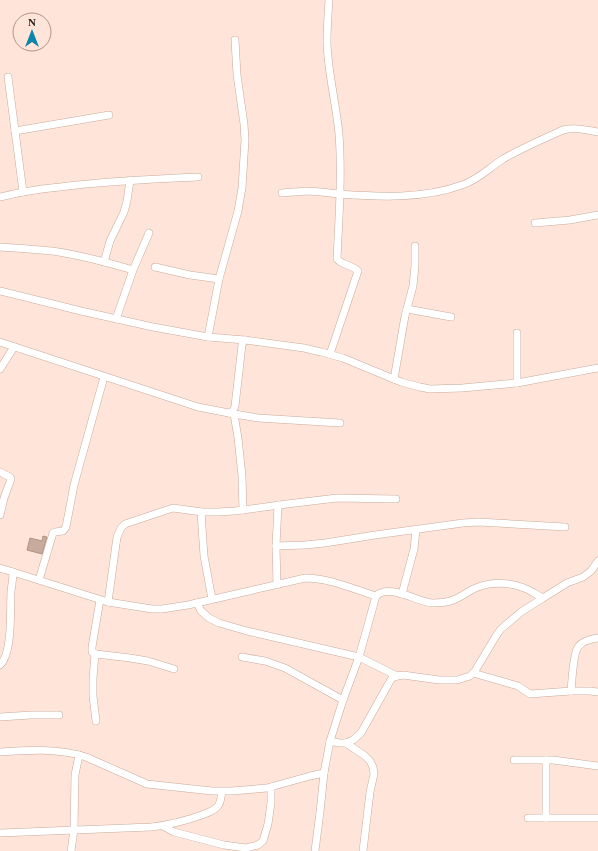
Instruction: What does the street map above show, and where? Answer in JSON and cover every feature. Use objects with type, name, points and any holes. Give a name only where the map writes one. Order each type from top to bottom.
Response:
[{"type":"street","points":[[329,0],[327,43],[339,134],[340,162],[336,259],[357,269],[358,273],[330,354]]},
{"type":"street","points":[[208,337],[219,279],[239,206],[244,160],[245,140],[237,75],[235,40]]},
{"type":"street","points":[[8,77],[23,192]]},
{"type":"street","points":[[15,131],[109,115]]},
{"type":"street","points":[[282,193],[305,191],[395,196],[430,194],[464,185],[476,179],[509,156],[563,130],[576,128],[598,132]]},
{"type":"street","points":[[0,197],[39,189],[94,182],[198,177]]},
{"type":"street","points":[[104,262],[110,240],[128,201],[130,180]]},
{"type":"street","points":[[535,223],[570,220],[598,215]]},
{"type":"street","points":[[116,319],[133,270],[149,233]]},
{"type":"street","points":[[394,379],[407,309],[413,286],[415,246]]},
{"type":"street","points":[[0,247],[51,251],[104,262],[133,270]]},
{"type":"street","points":[[155,267],[190,275],[219,279]]},
{"type":"street","points":[[0,291],[116,319],[208,337],[245,340],[304,348],[343,358],[394,379],[430,389],[517,384],[598,368]]},
{"type":"street","points":[[407,309],[451,317]]},
{"type":"street","points":[[517,333],[517,384]]},
{"type":"street","points":[[243,510],[242,476],[238,438],[231,414],[235,406],[242,345],[245,340]]},
{"type":"street","points":[[0,342],[198,407],[258,418],[340,423]]},
{"type":"street","points":[[0,369],[14,347]]},
{"type":"street","points":[[39,580],[53,533],[63,531],[66,527],[74,485],[104,377]]},
{"type":"street","points":[[0,472],[8,475],[11,479],[0,515]]},
{"type":"street","points":[[108,602],[118,537],[122,526],[125,524],[173,508],[200,512],[218,512],[337,498],[396,500]]},
{"type":"street","points":[[277,585],[276,546],[278,505]]},
{"type":"street","points":[[200,512],[204,556],[212,599]]},
{"type":"street","points":[[276,546],[325,543],[450,524],[478,522],[565,527]]},
{"type":"street","points":[[402,594],[412,555],[416,530]]},
{"type":"street","points":[[330,741],[346,743],[353,740],[360,733],[392,678],[396,676],[403,675],[439,680],[458,680],[470,676],[475,671],[501,629],[521,612],[543,598],[567,583],[583,577],[598,561]]},
{"type":"street","points":[[0,568],[100,600],[152,609],[188,605],[305,578],[326,580],[376,596]]},
{"type":"street","points":[[0,665],[5,659],[8,644],[13,572]]},
{"type":"street","points":[[315,851],[324,773],[330,741],[359,657],[376,596],[383,591],[402,594],[430,603],[443,603],[454,600],[478,587],[505,583],[524,587],[543,598]]},
{"type":"street","points":[[96,721],[93,678],[95,654],[92,652],[92,647],[100,600]]},
{"type":"street","points":[[197,603],[201,611],[209,618],[219,623],[359,657],[396,676]]},
{"type":"street","points":[[571,691],[575,653],[578,646],[583,642],[598,638]]},
{"type":"street","points":[[95,654],[148,661],[174,669]]},
{"type":"street","points":[[242,657],[265,661],[285,668],[343,700]]},
{"type":"street","points":[[473,673],[518,686],[530,694],[571,691],[598,692]]},
{"type":"street","points":[[0,717],[59,715]]},
{"type":"street","points":[[346,743],[365,756],[373,767],[374,774],[370,792],[363,851]]},
{"type":"street","points":[[0,752],[25,750],[64,752],[79,755],[146,784],[222,792],[271,787],[324,773]]},
{"type":"street","points":[[71,851],[74,830],[75,775],[79,755]]},
{"type":"street","points":[[514,760],[546,760],[598,766]]},
{"type":"street","points":[[546,760],[546,818]]},
{"type":"street","points":[[164,826],[174,832],[224,848],[246,848],[258,845],[263,841],[270,815],[271,787]]},
{"type":"street","points":[[0,833],[164,826],[190,819],[214,810],[220,802],[222,792]]},
{"type":"street","points":[[528,818],[598,818]]},
{"type":"building","points":[[43,536],[47,537],[42,554],[27,550],[30,538],[42,541]]}]
